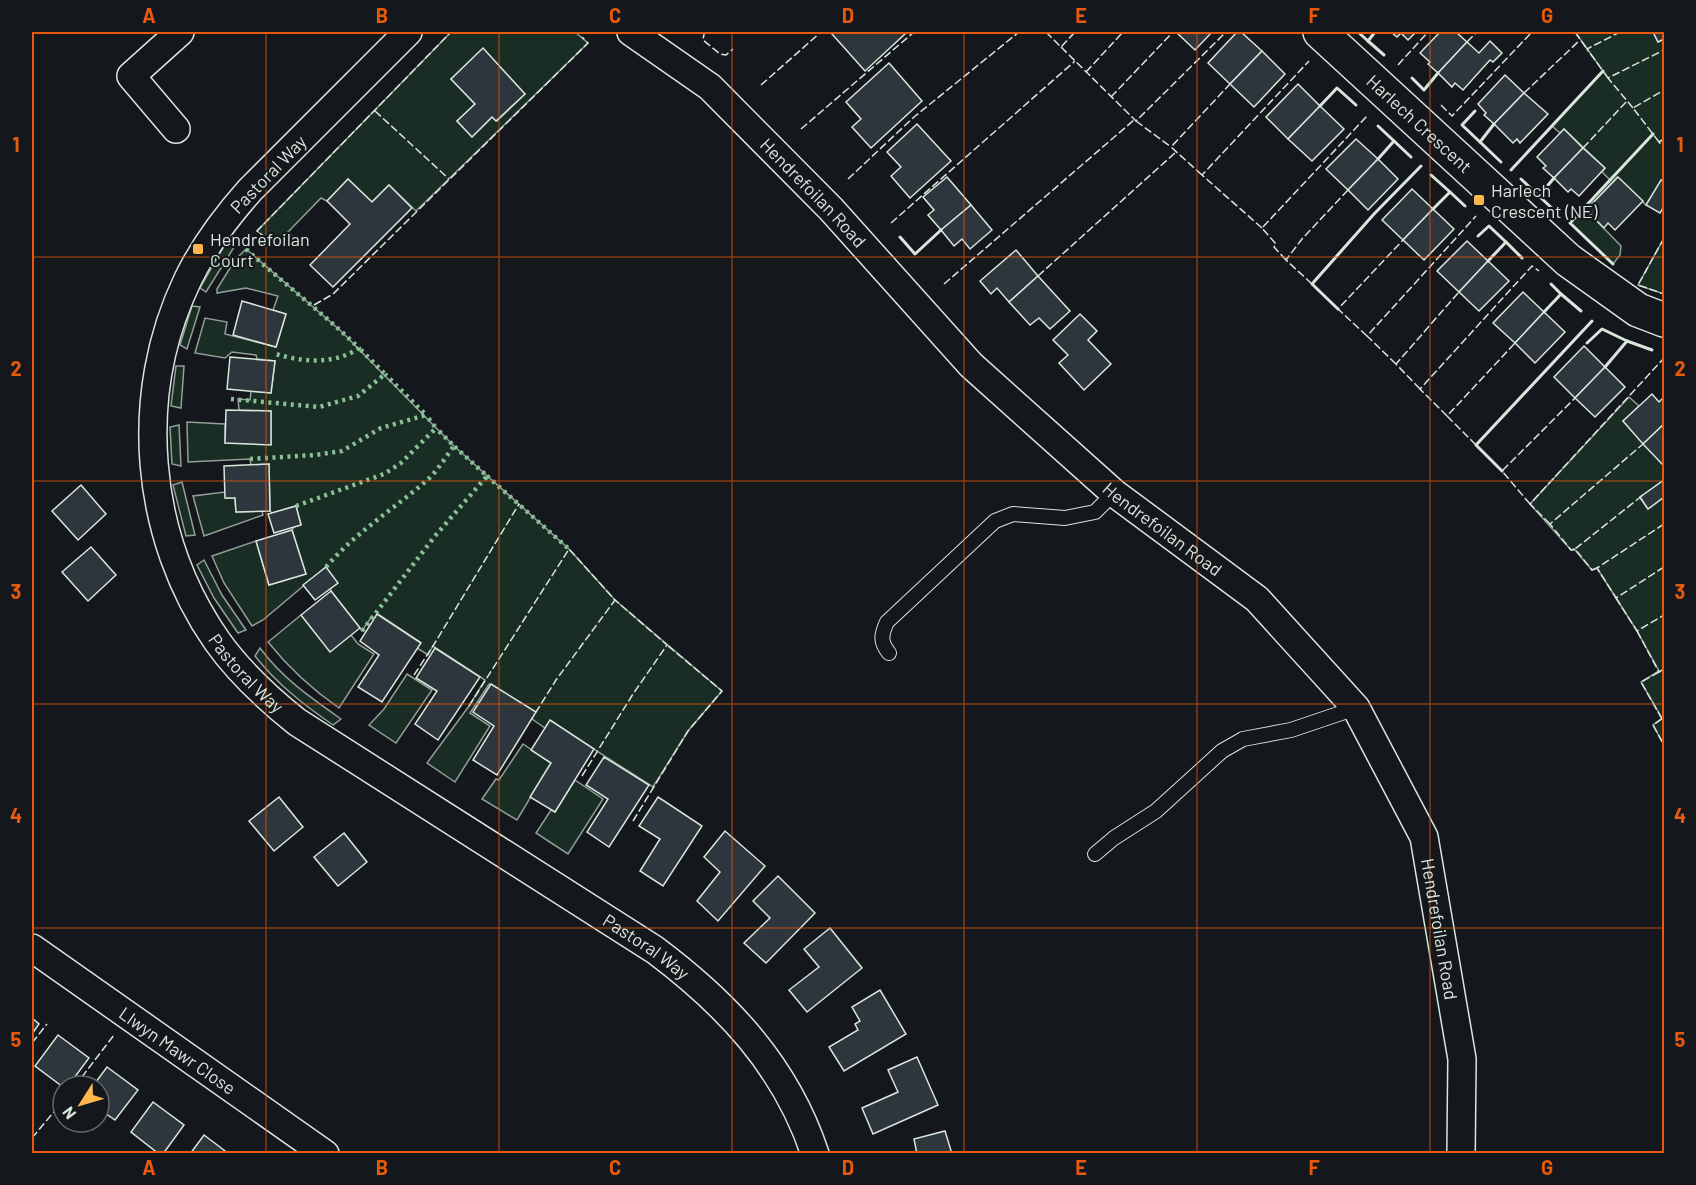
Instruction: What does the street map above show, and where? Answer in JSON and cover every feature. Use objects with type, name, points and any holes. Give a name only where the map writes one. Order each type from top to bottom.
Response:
[{"type":"street","points":[[176,129],[131,76],[180,32]]},
{"type":"street","name":"Pastoral Way","points":[[408,32],[243,198],[206,245],[188,278],[173,313],[162,349],[154,398],[153,468],[168,541],[181,576],[218,642],[241,671],[268,698],[297,722],[655,950],[690,976],[729,1013],[774,1069],[794,1104],[815,1154]]},
{"type":"street","name":"Hendrefoilan Road","points":[[631,32],[710,87],[831,209],[971,365],[1114,493],[1257,599],[1356,708],[1424,837],[1462,1059],[1461,1154]]},
{"type":"street","name":"Harlech Crescent","points":[[1320,32],[1568,260],[1638,310],[1665,320]]},
{"type":"street","name":"Llwyn Mawr Close","points":[[32,948],[325,1154]]},
{"type":"lane","points":[[889,653],[883,645],[882,634],[887,622],[995,521],[1013,514],[1065,518],[1095,512],[1114,493]]},
{"type":"lane","points":[[1095,854],[1114,838],[1156,811],[1222,751],[1243,739],[1291,730],[1356,708]]},
{"type":"green space","points":[[451,32],[575,32],[588,43],[416,211],[389,185],[372,202],[348,179],[327,201],[321,198],[288,232],[295,239],[287,246],[270,241],[257,231]],"holes":[[[483,49],[525,94],[497,121],[492,117],[472,137],[457,121],[475,104],[451,79]]]},
{"type":"green space","points":[[1575,32],[1653,32],[1658,42],[1664,39],[1664,182],[1662,180],[1646,205],[1617,177],[1586,210],[1621,246],[1620,255],[1613,264],[1570,223],[1610,180],[1602,172],[1605,168],[1564,129],[1560,133],[1552,126],[1603,71]]},
{"type":"green space","points":[[1664,238],[1664,294],[1638,285]]},
{"type":"green space","points":[[227,241],[236,244],[206,292],[200,288]]},
{"type":"green space","points":[[246,249],[341,331],[454,446],[569,549],[615,600],[722,691],[688,731],[653,787],[550,721],[545,728],[532,719],[535,712],[489,684],[470,713],[490,726],[455,782],[427,763],[485,680],[433,646],[428,655],[417,648],[420,642],[378,614],[374,619],[372,616],[362,631],[331,591],[326,567],[263,620],[252,626],[224,583],[212,556],[256,541],[269,585],[306,574],[292,530],[301,524],[296,506],[272,513],[270,511],[269,464],[251,465],[250,459],[188,462],[187,422],[225,424],[225,443],[271,444],[271,411],[239,410],[238,399],[250,400],[251,391],[271,393],[275,361],[257,359],[256,355],[232,352],[225,358],[195,353],[205,318],[227,322],[225,334],[276,347],[286,314],[273,310],[278,296],[246,288],[217,293],[217,289],[235,260]]},
{"type":"green space","points":[[192,306],[200,307],[187,349],[180,345]]},
{"type":"green space","points":[[176,366],[184,366],[181,408],[171,406]]},
{"type":"green space","points":[[1629,397],[1639,406],[1623,421],[1664,466],[1664,480],[1640,498],[1648,509],[1664,497],[1664,745],[1653,725],[1662,718],[1641,682],[1659,671],[1637,631],[1597,568],[1592,570],[1575,550],[1571,550],[1530,504]]},
{"type":"green space","points":[[179,425],[181,466],[172,464],[170,427]]},
{"type":"green space","points":[[182,482],[195,535],[186,536],[173,485]]},
{"type":"green space","points":[[225,492],[226,498],[235,498],[236,512],[262,511],[263,515],[204,536],[193,496]]},
{"type":"green space","points":[[204,560],[222,595],[246,630],[238,633],[214,598],[197,565]]},
{"type":"green space","points":[[301,615],[351,635],[358,644],[374,654],[339,708],[301,678],[268,642]]},
{"type":"green space","points":[[260,648],[287,678],[341,719],[333,725],[291,694],[255,656]]},
{"type":"green space","points":[[407,674],[432,690],[396,743],[369,725],[384,709]]},
{"type":"green space","points":[[523,744],[551,763],[517,820],[482,799],[496,779],[499,780]]},
{"type":"green space","points":[[575,780],[603,799],[568,854],[536,833],[551,810],[555,812]]},
{"type":"building","points":[[834,32],[903,32],[905,34],[865,71],[832,34]]},
{"type":"building","points":[[1176,32],[1212,32],[1195,50]]},
{"type":"building","points":[[1237,32],[1241,32],[1262,51],[1230,84],[1208,63]]},
{"type":"building","points":[[1391,32],[1416,32],[1408,40],[1401,33],[1397,37]]},
{"type":"building","points":[[1440,32],[1456,32],[1467,42],[1438,73],[1420,53]]},
{"type":"building","points":[[1653,32],[1664,32],[1664,39],[1658,42]]},
{"type":"building","points":[[1490,41],[1502,53],[1493,62],[1490,60],[1463,90],[1455,83],[1452,87],[1438,73],[1467,42],[1479,53]]},
{"type":"building","points":[[483,48],[525,94],[496,121],[492,117],[472,137],[457,121],[475,104],[451,79]]},
{"type":"building","points":[[1262,51],[1285,74],[1254,107],[1230,84]]},
{"type":"building","points":[[889,63],[922,101],[871,148],[852,127],[861,119],[846,102]]},
{"type":"building","points":[[1505,75],[1524,93],[1494,124],[1484,115],[1486,113],[1478,104]]},
{"type":"building","points":[[1298,84],[1320,106],[1288,139],[1266,117]]},
{"type":"building","points":[[1524,93],[1548,114],[1520,143],[1517,139],[1513,143],[1494,124]]},
{"type":"building","points":[[1320,106],[1344,129],[1312,161],[1288,139]]},
{"type":"building","points":[[917,124],[951,161],[910,198],[891,176],[901,167],[887,152]]},
{"type":"building","points":[[1564,129],[1583,148],[1554,178],[1543,168],[1546,166],[1537,157]]},
{"type":"building","points":[[1356,139],[1378,159],[1348,190],[1326,169]]},
{"type":"building","points":[[1583,148],[1605,168],[1579,196],[1571,189],[1568,192],[1554,178]]},
{"type":"building","points":[[1378,159],[1398,179],[1368,210],[1348,190]]},
{"type":"building","points":[[947,177],[971,205],[941,230],[928,215],[934,210],[923,197]]},
{"type":"building","points":[[1618,177],[1643,201],[1615,230],[1608,223],[1604,228],[1586,210]]},
{"type":"building","points":[[348,179],[372,202],[389,185],[412,208],[333,287],[310,265],[350,224],[327,201]]},
{"type":"building","points":[[1661,180],[1664,182],[1664,206],[1660,213],[1646,205]]},
{"type":"building","points":[[1412,189],[1433,209],[1403,240],[1382,220]]},
{"type":"building","points":[[971,205],[992,230],[970,249],[962,239],[954,246],[941,230]]},
{"type":"building","points":[[1433,209],[1454,229],[1424,260],[1403,240]]},
{"type":"building","points":[[1467,241],[1488,261],[1459,292],[1437,271]]},
{"type":"building","points":[[1016,250],[1038,276],[1009,302],[997,288],[991,294],[980,281]]},
{"type":"building","points":[[1488,261],[1509,281],[1479,311],[1459,292]]},
{"type":"building","points":[[1038,276],[1070,311],[1050,329],[1039,318],[1030,325],[1009,302]]},
{"type":"building","points":[[1523,292],[1544,312],[1515,343],[1493,323]]},
{"type":"building","points":[[242,301],[286,314],[276,347],[233,335]]},
{"type":"building","points":[[1544,312],[1565,332],[1535,363],[1515,343]]},
{"type":"building","points":[[1080,314],[1097,331],[1088,340],[1111,364],[1084,390],[1059,363],[1068,355],[1053,340]]},
{"type":"building","points":[[1584,346],[1605,367],[1575,398],[1554,377]]},
{"type":"building","points":[[230,357],[275,361],[271,393],[227,389]]},
{"type":"building","points":[[1605,367],[1625,387],[1595,417],[1575,398]]},
{"type":"building","points":[[1652,394],[1659,402],[1664,397],[1664,424],[1643,444],[1623,421]]},
{"type":"building","points":[[226,410],[271,411],[271,445],[225,443]]},
{"type":"building","points":[[1664,424],[1664,466],[1643,444]]},
{"type":"building","points":[[269,464],[270,511],[236,512],[235,498],[225,498],[224,466]]},
{"type":"building","points":[[1664,480],[1664,497],[1648,509],[1640,497]]},
{"type":"building","points":[[81,485],[106,514],[78,540],[52,511]]},
{"type":"building","points":[[296,506],[301,525],[274,533],[268,514]]},
{"type":"building","points":[[292,530],[306,574],[269,585],[256,541]]},
{"type":"building","points":[[91,547],[116,575],[88,601],[62,572]]},
{"type":"building","points":[[326,567],[338,583],[315,600],[303,585]]},
{"type":"building","points":[[331,591],[360,628],[330,652],[301,615]]},
{"type":"building","points":[[377,614],[421,643],[382,702],[358,687],[379,655],[360,641]]},
{"type":"building","points":[[435,648],[480,677],[438,740],[415,724],[437,691],[416,678]]},
{"type":"building","points":[[491,684],[536,712],[497,775],[473,760],[494,726],[473,712]]},
{"type":"building","points":[[550,720],[594,749],[555,812],[530,797],[551,763],[531,750]]},
{"type":"building","points":[[604,757],[649,785],[609,847],[587,832],[608,799],[586,785]]},
{"type":"building","points":[[279,797],[303,827],[274,851],[249,821]]},
{"type":"building","points":[[658,797],[702,826],[663,886],[640,871],[660,839],[639,826]]},
{"type":"building","points":[[725,831],[765,866],[718,921],[697,901],[720,872],[704,857]]},
{"type":"building","points":[[344,833],[367,862],[338,886],[314,857]]},
{"type":"building","points":[[778,876],[815,913],[766,963],[744,943],[770,918],[753,901]]},
{"type":"building","points":[[830,928],[862,968],[807,1012],[789,990],[819,967],[804,949]]},
{"type":"building","points":[[880,990],[906,1034],[844,1071],[829,1047],[858,1030],[855,1024],[860,1021],[852,1007]]},
{"type":"building","points":[[32,1018],[39,1024],[32,1034]]},
{"type":"building","points":[[58,1035],[89,1058],[77,1074],[51,1074],[51,1078],[35,1066]]},
{"type":"building","points":[[917,1057],[938,1105],[873,1134],[862,1108],[898,1092],[888,1070]]},
{"type":"building","points":[[107,1067],[138,1090],[115,1120],[111,1117],[111,1074],[102,1074]]},
{"type":"building","points":[[153,1102],[184,1125],[163,1154],[159,1154],[131,1132]]},
{"type":"building","points":[[945,1131],[952,1154],[917,1154],[914,1139]]},
{"type":"building","points":[[204,1135],[229,1154],[190,1154]]},
{"type":"hedge","points":[[246,249],[359,348],[340,357],[318,360],[297,359],[276,354]]},
{"type":"hedge","points":[[231,399],[319,407],[358,396],[385,374],[359,348]]},
{"type":"hedge","points":[[250,459],[342,451],[381,428],[426,415],[385,374]]},
{"type":"hedge","points":[[296,506],[384,474],[401,463],[436,428],[426,415]]},
{"type":"hedge","points":[[326,567],[349,544],[437,470],[454,446],[436,428]]},
{"type":"hedge","points":[[362,631],[435,536],[487,476],[454,446]]},
{"type":"hedge","points":[[487,476],[569,549]]},
{"type":"fence","points":[[287,246],[270,241],[257,231],[451,32]]},
{"type":"fence","points":[[707,32],[703,40],[720,54],[726,55],[733,49]]},
{"type":"fence","points":[[761,85],[821,32]]},
{"type":"fence","points":[[801,129],[914,32]]},
{"type":"fence","points":[[848,179],[914,117],[1019,32]]},
{"type":"fence","points":[[1046,32],[1061,47],[1075,32]]},
{"type":"fence","points":[[1086,72],[1123,32]]},
{"type":"fence","points":[[1111,97],[1173,32]]},
{"type":"fence","points":[[1061,47],[1136,121],[1226,32]]},
{"type":"fence","points":[[1398,65],[1428,32]]},
{"type":"fence","points":[[1467,42],[1477,32]]},
{"type":"fence","points":[[1441,105],[1452,116],[1532,32]]},
{"type":"fence","points":[[1575,32],[1587,49]]},
{"type":"fence","points":[[1608,78],[1587,49],[1620,32]]},
{"type":"fence","points":[[314,305],[333,294],[588,43],[582,37]]},
{"type":"fence","points":[[1524,93],[1580,40]]},
{"type":"fence","points":[[1633,108],[1608,78],[1664,50]]},
{"type":"fence","points":[[891,223],[1075,61]]},
{"type":"fence","points":[[1262,228],[1202,175],[1309,61]]},
{"type":"fence","points":[[1202,175],[1171,147],[1230,84]]},
{"type":"fence","points":[[1659,142],[1633,108],[1664,90]]},
{"type":"fence","points":[[1583,148],[1627,101]]},
{"type":"fence","points":[[375,111],[449,179]]},
{"type":"fence","points":[[1286,260],[1262,228],[1367,116]]},
{"type":"fence","points":[[944,284],[1134,120]]},
{"type":"fence","points":[[1136,121],[1171,147]]},
{"type":"fence","points":[[1664,139],[1659,142],[1664,148]]},
{"type":"fence","points":[[1038,276],[1176,152]]},
{"type":"fence","points":[[1312,284],[1286,260],[1302,239],[1348,190]]},
{"type":"fence","points":[[1396,364],[1367,336],[1476,216]]},
{"type":"fence","points":[[1664,238],[1638,285],[1664,294]]},
{"type":"fence","points":[[1367,336],[1338,309],[1403,240]]},
{"type":"fence","points":[[1447,416],[1420,389],[1532,266],[1539,271]]},
{"type":"fence","points":[[1420,389],[1396,364],[1459,292]]},
{"type":"fence","points":[[1476,445],[1447,416],[1515,343]]},
{"type":"fence","points":[[1550,524],[1530,504],[1664,358]]},
{"type":"fence","points":[[1530,504],[1502,471],[1575,398]]},
{"type":"fence","points":[[1575,549],[1571,550],[1550,524],[1643,444]]},
{"type":"fence","points":[[1597,568],[1592,570],[1575,549],[1643,495]]},
{"type":"fence","points":[[414,675],[519,504]]},
{"type":"fence","points":[[1664,524],[1597,568],[1616,598],[1664,567]]},
{"type":"fence","points":[[469,706],[569,549],[615,600],[556,680],[536,712]]},
{"type":"fence","points":[[1616,598],[1637,631],[1664,615]]},
{"type":"fence","points":[[582,776],[633,694],[667,645],[615,600]]},
{"type":"fence","points":[[1637,631],[1659,672],[1664,669]]},
{"type":"fence","points":[[633,821],[688,731],[722,691],[667,645]]},
{"type":"fence","points":[[1659,672],[1641,682],[1662,719],[1664,717]]},
{"type":"fence","points":[[1662,719],[1653,725],[1664,745]]},
{"type":"fence","points":[[32,1043],[47,1024]]},
{"type":"fence","points":[[84,1074],[114,1035]]},
{"type":"fence","points":[[32,1138],[51,1115]]},
{"type":"wall","points":[[1358,32],[1368,41],[1375,32]]},
{"type":"wall","points":[[1368,41],[1384,55]]},
{"type":"wall","points":[[1511,170],[1603,71]]},
{"type":"wall","points":[[1412,78],[1424,90],[1438,73]]},
{"type":"wall","points":[[1320,106],[1337,88],[1356,105]]},
{"type":"wall","points":[[1475,111],[1462,125],[1480,142]]},
{"type":"wall","points":[[1494,124],[1480,142],[1501,162]]},
{"type":"wall","points":[[1378,126],[1394,141]]},
{"type":"wall","points":[[1613,264],[1570,223],[1653,134]]},
{"type":"wall","points":[[1378,159],[1394,141],[1411,157]]},
{"type":"wall","points":[[1338,309],[1312,284],[1374,214],[1421,166]]},
{"type":"wall","points":[[1431,175],[1450,192]]},
{"type":"wall","points":[[1554,178],[1539,196],[1556,212]]},
{"type":"wall","points":[[1521,179],[1539,196]]},
{"type":"wall","points":[[1433,209],[1450,192],[1465,206]]},
{"type":"wall","points":[[1478,236],[1489,226],[1506,242]]},
{"type":"wall","points":[[900,237],[915,254],[941,230]]},
{"type":"wall","points":[[1488,261],[1506,242],[1522,258]]},
{"type":"wall","points":[[1551,284],[1561,294]]},
{"type":"wall","points":[[1544,312],[1561,294],[1581,311]]},
{"type":"wall","points":[[1502,471],[1476,445],[1592,321]]},
{"type":"wall","points":[[1587,343],[1602,329],[1627,341]]},
{"type":"wall","points":[[1605,367],[1627,341],[1652,350]]},
{"type":"place","name":"Harlech Crescent (NE)","points":[[1479,200]]},
{"type":"place","name":"Hendrefoilan Court","points":[[198,249]]}]
